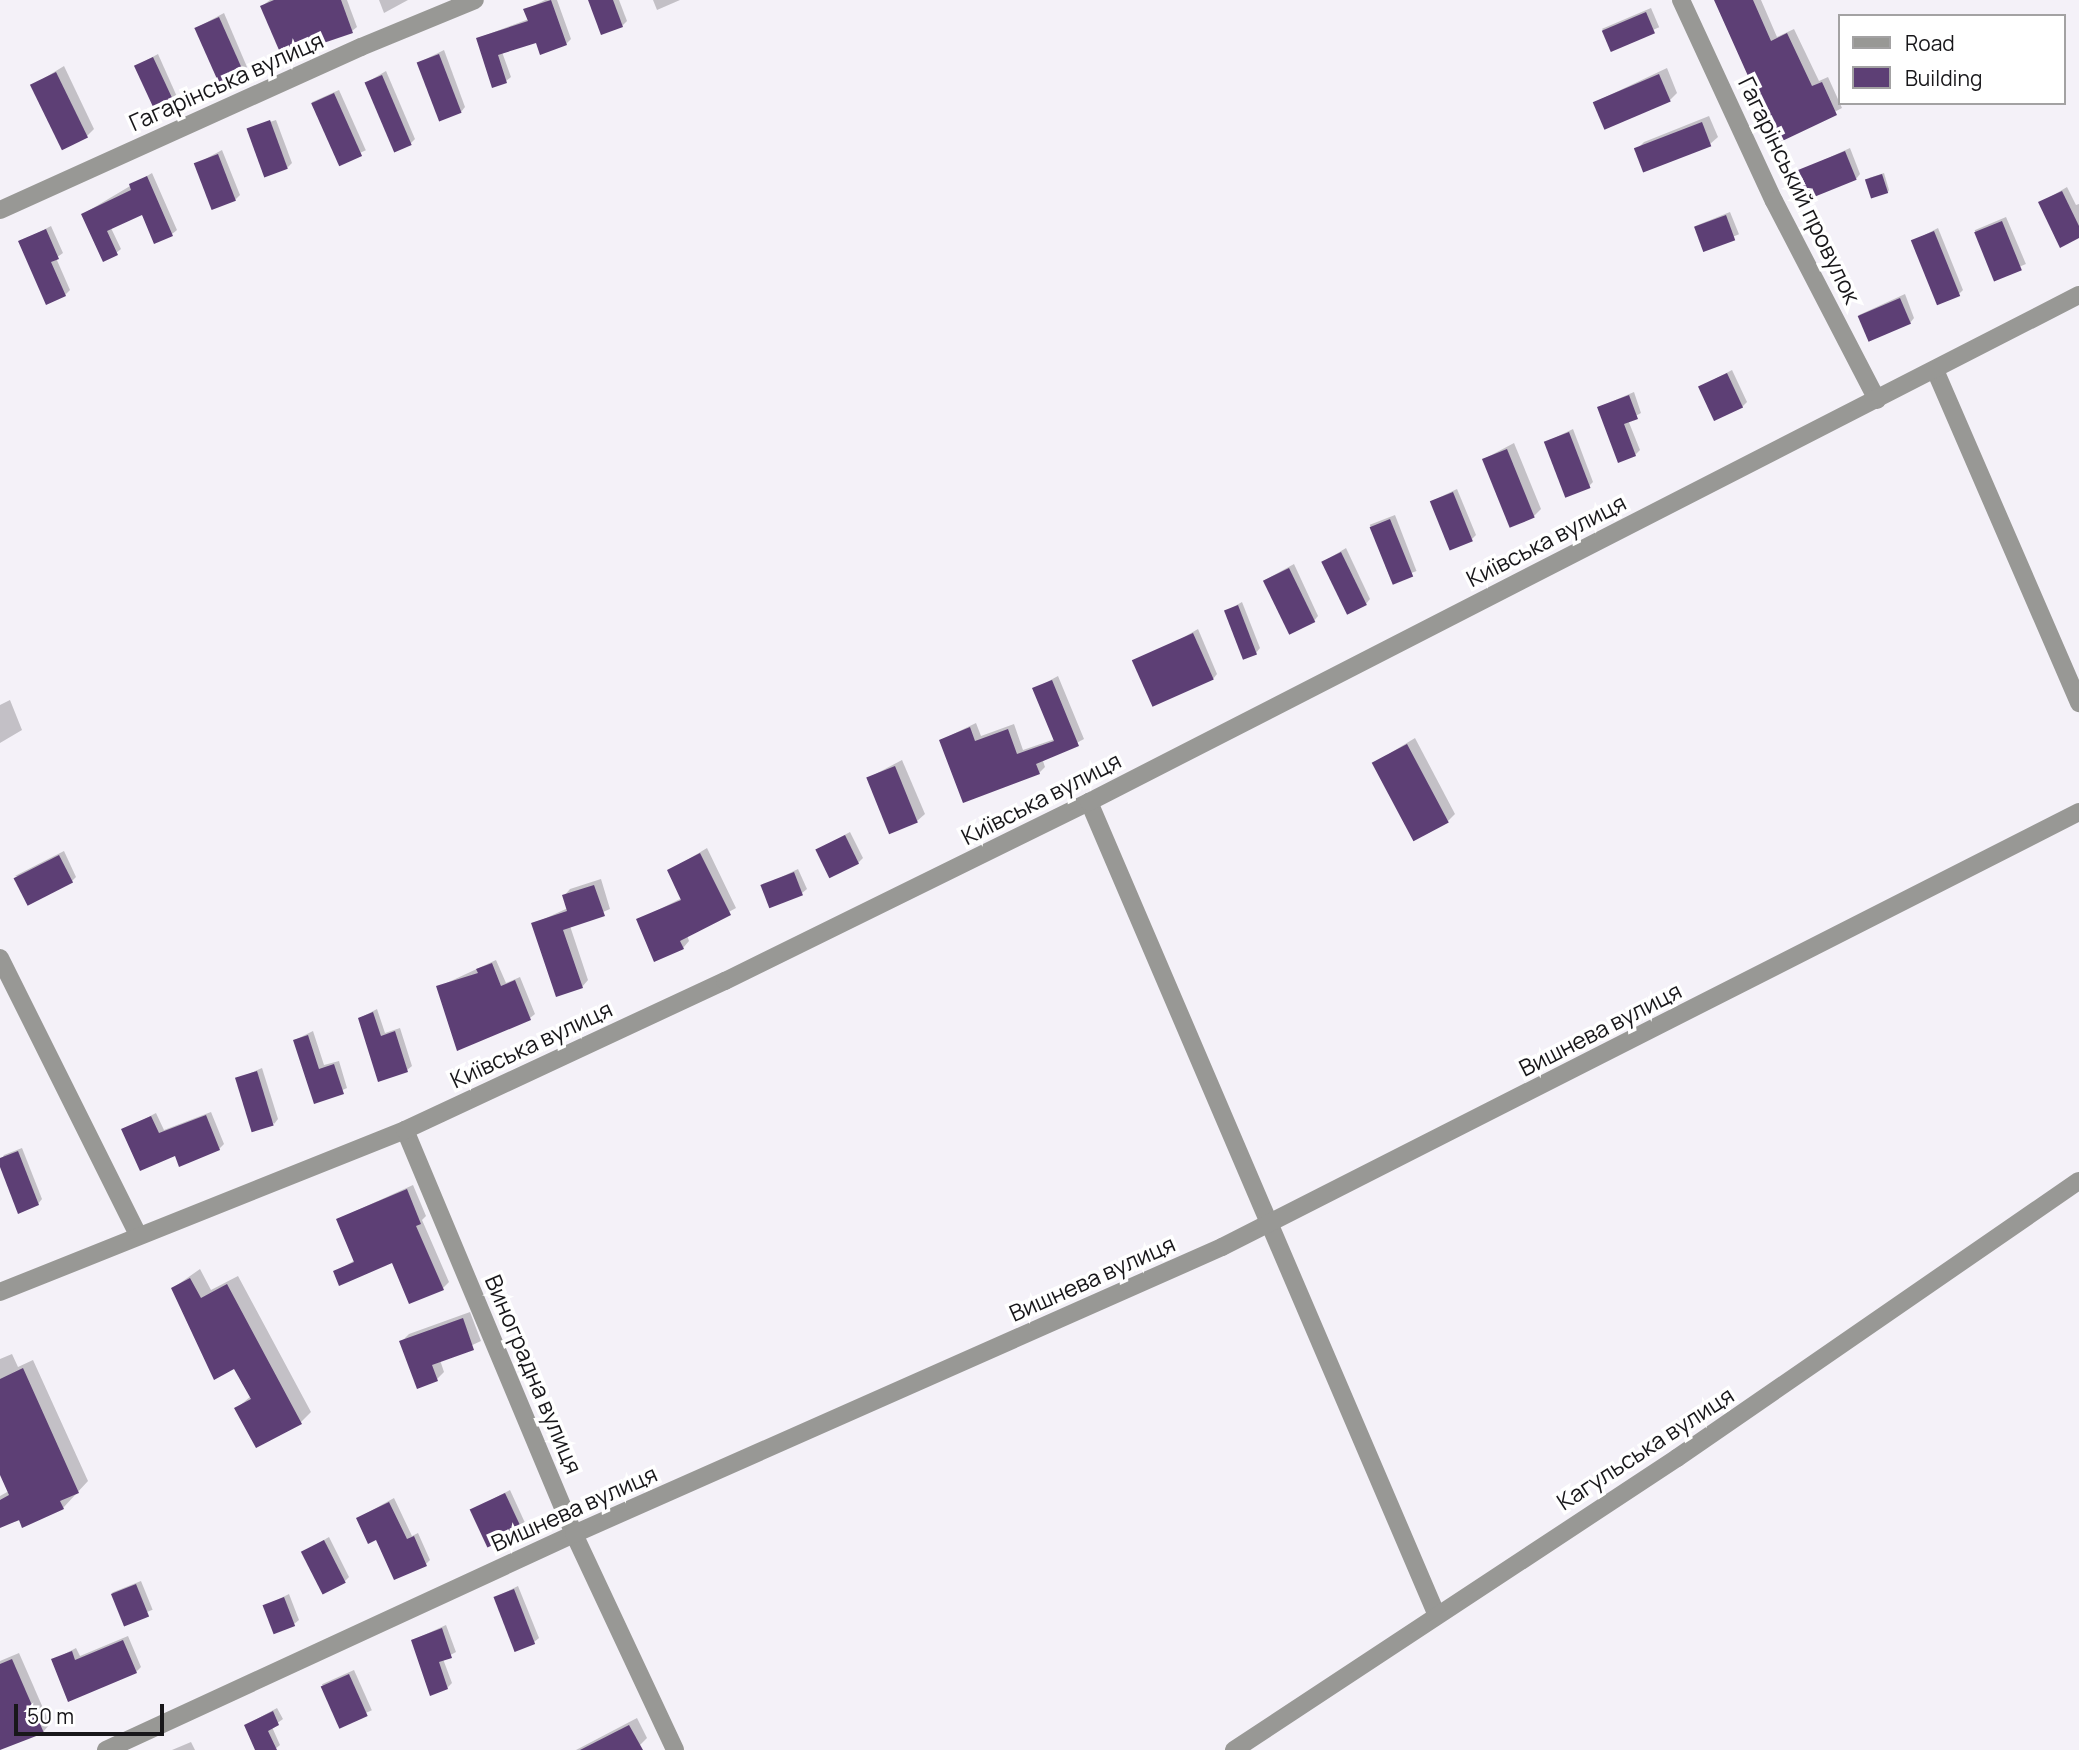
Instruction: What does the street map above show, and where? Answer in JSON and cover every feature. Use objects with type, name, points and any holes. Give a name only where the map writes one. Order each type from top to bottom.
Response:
[{"type":"street","name":"Гагарінська вулиця","points":[[0,210],[361,47],[475,0]]},
{"type":"street","name":"Гагарінський провулок","points":[[1681,0],[1774,201],[1877,400]]},
{"type":"street","name":"Київська вулиця","points":[[0,1292],[405,1130],[725,981],[1088,802],[2079,295]]},
{"type":"street","points":[[1935,370],[2079,703]]},
{"type":"street","points":[[1088,802],[1436,1613]]},
{"type":"street","name":"Вишнева вулиця","points":[[106,1750],[574,1534],[1268,1225],[2079,812]]},
{"type":"street","points":[[0,958],[138,1235]]},
{"type":"street","name":"Виноградна вулиця","points":[[405,1130],[574,1534],[675,1750]]},
{"type":"street","name":"Кагульська вулиця","points":[[1234,1750],[1436,1613],[1677,1458],[2079,1181]]},
{"type":"building","points":[[274,0],[341,0],[353,33],[282,57],[260,6]]},
{"type":"building","points":[[551,0],[567,45],[540,55],[536,43],[498,55],[507,83],[492,88],[476,38],[528,21],[523,9]]},
{"type":"building","points":[[588,0],[613,0],[623,27],[601,35]]},
{"type":"building","points":[[1714,0],[1753,0],[1771,41],[1787,33],[1812,86],[1822,82],[1837,115],[1778,143]]},
{"type":"building","points":[[1646,12],[1655,33],[1611,52],[1602,31]]},
{"type":"building","points":[[219,17],[244,73],[219,84],[194,28]]},
{"type":"building","points":[[439,54],[462,113],[439,121],[417,63]]},
{"type":"building","points":[[153,57],[175,105],[156,114],[134,66]]},
{"type":"building","points":[[56,72],[88,138],[62,150],[30,85]]},
{"type":"building","points":[[1659,74],[1671,102],[1604,130],[1593,102]]},
{"type":"building","points":[[382,75],[412,145],[394,152],[365,82]]},
{"type":"building","points":[[334,93],[362,156],[339,166],[311,103]]},
{"type":"building","points":[[270,120],[288,169],[264,177],[247,129]]},
{"type":"building","points":[[1702,122],[1711,146],[1643,172],[1634,148]]},
{"type":"building","points":[[1845,151],[1857,180],[1808,199],[1797,170]]},
{"type":"building","points":[[218,154],[236,201],[212,210],[194,163]]},
{"type":"building","points":[[1882,174],[1888,193],[1871,199],[1865,180]]},
{"type":"building","points":[[147,176],[173,236],[154,244],[142,215],[107,231],[118,255],[103,262],[81,214],[131,190],[129,184]]},
{"type":"building","points":[[2062,191],[2079,226],[2079,238],[2060,248],[2038,202]]},
{"type":"building","points":[[1726,215],[1735,240],[1703,252],[1694,227]]},
{"type":"building","points":[[2002,221],[2022,270],[1994,281],[1974,232]]},
{"type":"building","points":[[46,229],[59,259],[51,262],[66,296],[46,305],[18,241]]},
{"type":"building","points":[[1934,231],[1960,296],[1937,305],[1911,240]]},
{"type":"building","points":[[1900,298],[1911,324],[1869,342],[1858,316]]},
{"type":"building","points":[[1727,373],[1743,407],[1714,421],[1698,387]]},
{"type":"building","points":[[1629,395],[1638,419],[1624,424],[1636,456],[1618,463],[1597,407]]},
{"type":"building","points":[[1569,432],[1591,488],[1565,498],[1544,442]]},
{"type":"building","points":[[1507,449],[1535,518],[1510,528],[1482,459]]},
{"type":"building","points":[[1453,492],[1473,541],[1450,551],[1430,501]]},
{"type":"building","points":[[1390,519],[1413,576],[1393,585],[1370,527]]},
{"type":"building","points":[[1341,552],[1367,605],[1347,615],[1321,562]]},
{"type":"building","points":[[1289,568],[1315,622],[1289,635],[1263,581]]},
{"type":"building","points":[[1238,605],[1257,654],[1243,660],[1224,610]]},
{"type":"building","points":[[1193,633],[1214,680],[1153,707],[1132,660]]},
{"type":"building","points":[[1052,680],[1079,746],[1036,764],[1040,774],[963,803],[939,740],[970,727],[975,741],[1008,729],[1017,754],[1054,741],[1032,688]]},
{"type":"building","points":[[1407,744],[1449,823],[1413,841],[1372,763]]},
{"type":"building","points":[[895,766],[918,823],[889,834],[866,778]]},
{"type":"building","points":[[845,835],[859,864],[829,878],[815,849]]},
{"type":"building","points":[[700,853],[731,915],[680,941],[684,949],[654,962],[636,919],[681,900],[667,870]]},
{"type":"building","points":[[59,855],[73,883],[28,906],[14,878]]},
{"type":"building","points":[[794,872],[803,895],[769,908],[760,885]]},
{"type":"building","points":[[594,885],[605,916],[563,930],[583,988],[556,997],[531,923],[567,911],[562,895]]},
{"type":"building","points":[[492,963],[501,986],[515,980],[531,1020],[457,1051],[436,986],[478,973],[476,969]]},
{"type":"building","points":[[373,1012],[381,1036],[395,1031],[408,1072],[378,1082],[358,1018]]},
{"type":"building","points":[[308,1035],[319,1069],[334,1064],[344,1094],[314,1104],[293,1040]]},
{"type":"building","points":[[257,1071],[274,1126],[252,1132],[235,1078]]},
{"type":"building","points":[[206,1115],[220,1150],[179,1167],[175,1156],[140,1171],[121,1129],[151,1116],[159,1133]]},
{"type":"building","points":[[18,1151],[39,1205],[18,1214],[0,1167],[0,1158]]},
{"type":"building","points":[[407,1189],[421,1224],[416,1226],[444,1290],[409,1304],[392,1263],[339,1286],[333,1271],[354,1262],[336,1219]]},
{"type":"building","points":[[190,1278],[201,1298],[227,1284],[302,1424],[256,1448],[234,1408],[251,1399],[234,1369],[214,1380],[171,1288]]},
{"type":"building","points":[[463,1318],[474,1350],[432,1365],[438,1381],[417,1389],[399,1341]]},
{"type":"building","points":[[23,1368],[79,1493],[60,1501],[64,1509],[22,1528],[19,1520],[0,1528],[0,1500],[9,1495],[0,1475],[0,1379]]},
{"type":"building","points":[[505,1493],[523,1531],[487,1548],[470,1509]]},
{"type":"building","points":[[389,1502],[407,1539],[414,1536],[427,1566],[394,1580],[376,1540],[368,1544],[356,1518]]},
{"type":"building","points":[[324,1540],[346,1583],[323,1595],[301,1552]]},
{"type":"building","points":[[136,1584],[149,1616],[124,1627],[111,1594]]},
{"type":"building","points":[[514,1589],[535,1644],[515,1652],[493,1597]]},
{"type":"building","points":[[284,1597],[295,1626],[274,1634],[263,1605]]},
{"type":"building","points":[[442,1628],[452,1658],[439,1662],[448,1689],[430,1696],[411,1640]]},
{"type":"building","points":[[123,1640],[137,1673],[68,1702],[51,1659],[72,1651],[75,1660]]},
{"type":"building","points":[[12,1659],[44,1733],[0,1750],[0,1664]]},
{"type":"building","points":[[349,1674],[368,1716],[339,1729],[321,1687]]},
{"type":"building","points":[[273,1711],[279,1725],[268,1731],[277,1750],[255,1750],[244,1725]]},
{"type":"building","points":[[629,1725],[643,1750],[580,1750]]}]
